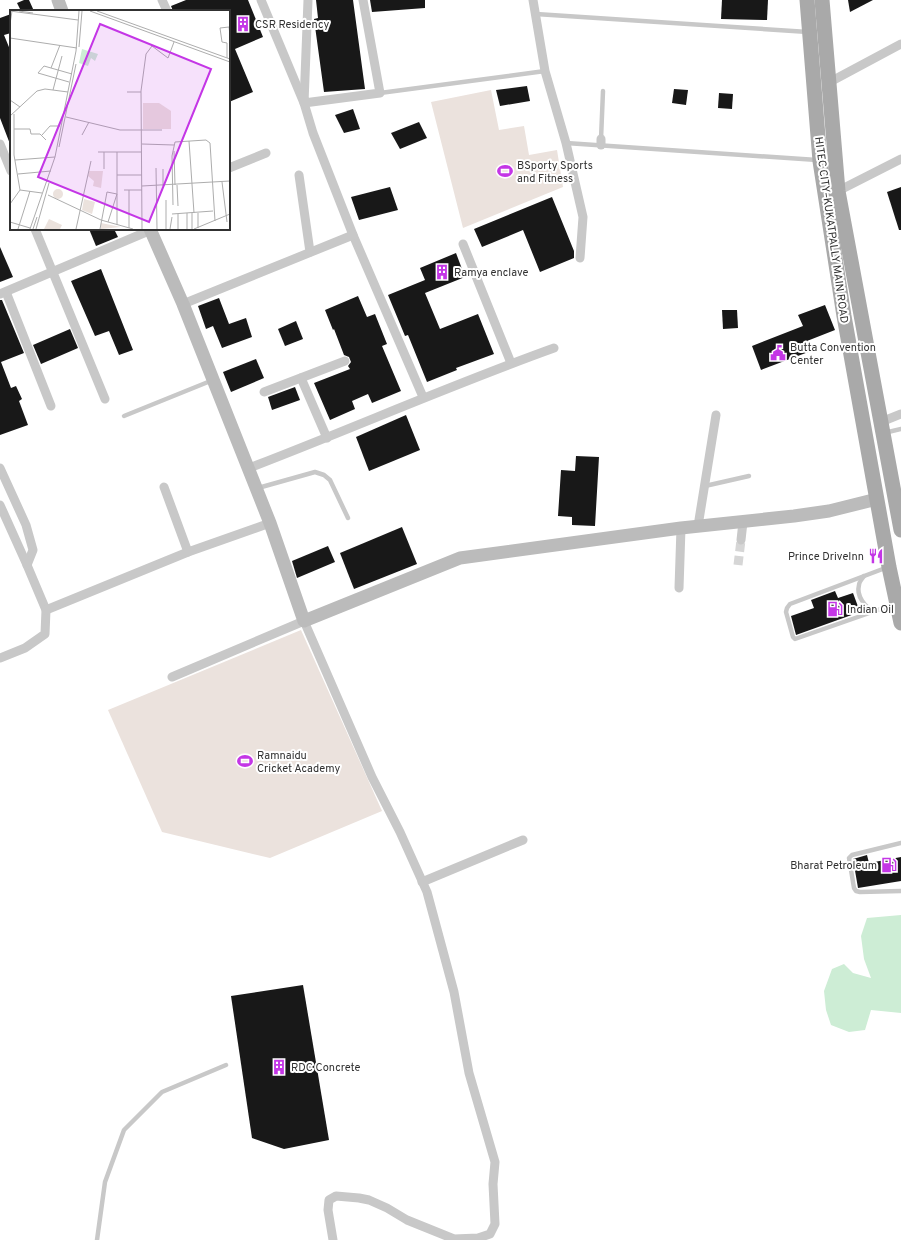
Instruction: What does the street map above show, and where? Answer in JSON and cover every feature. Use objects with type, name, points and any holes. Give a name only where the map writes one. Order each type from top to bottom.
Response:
[{"type":"main road","name":"HITEC CITY–KUKATPALLY MAIN ROAD","points":[[807,0],[820,161],[844,316],[889,566],[901,623]]},
{"type":"main road","name":"HITEC CITY–KUKATPALLY MAIN ROAD","points":[[822,0],[838,191],[882,427],[894,477],[901,530]]},
{"type":"street","points":[[58,0],[62,10]]},
{"type":"street","points":[[162,0],[167,10]]},
{"type":"street","points":[[261,0],[304,103],[313,132],[354,235],[424,397]]},
{"type":"street","points":[[304,103],[308,0]]},
{"type":"street","points":[[304,103],[380,93],[363,0]]},
{"type":"street","points":[[533,0],[545,71],[566,143],[583,216],[580,258]]},
{"type":"street","points":[[828,83],[901,44]]},
{"type":"street","points":[[0,144],[10,168]]},
{"type":"street","points":[[230,165],[266,153]]},
{"type":"street","points":[[838,191],[901,159]]},
{"type":"street","points":[[299,175],[310,252]]},
{"type":"street","points":[[35,230],[105,399]]},
{"type":"street","points":[[51,406],[3,293],[148,230]]},
{"type":"street","points":[[150,230],[183,304],[270,523],[304,621],[372,777],[400,832],[427,892],[454,992],[469,1073],[495,1162],[492,1184],[495,1224],[490,1234],[478,1238],[454,1239],[407,1220],[387,1208],[369,1200],[336,1196],[329,1200],[328,1210],[333,1240]]},
{"type":"street","points":[[183,304],[354,235]]},
{"type":"street","points":[[463,244],[511,363]]},
{"type":"street","points":[[248,468],[327,438],[424,397],[554,348]]},
{"type":"street","points":[[264,392],[345,361]]},
{"type":"street","points":[[301,378],[327,438]]},
{"type":"street","points":[[882,427],[901,414]]},
{"type":"street","points":[[698,526],[716,415]]},
{"type":"street","points":[[0,468],[26,525],[33,550],[27,565]]},
{"type":"street","points":[[164,487],[188,552]]},
{"type":"street","points":[[172,677],[304,621],[460,558],[681,528],[794,516],[829,511],[877,499]]},
{"type":"street","points":[[0,505],[46,610],[45,634],[25,648],[0,658]]},
{"type":"street","points":[[741,540],[743,522]]},
{"type":"street","points":[[46,610],[188,552],[270,523]]},
{"type":"street","points":[[679,588],[681,528]]},
{"type":"street","points":[[422,882],[523,840]]},
{"type":"lane","points":[[536,14],[810,32]]},
{"type":"lane","points":[[380,93],[545,71]]},
{"type":"lane","points":[[601,142],[603,91]]},
{"type":"lane","points":[[566,143],[601,142],[820,161]]},
{"type":"lane","points":[[124,416],[212,380]]},
{"type":"lane","points":[[882,427],[901,429]]},
{"type":"lane","points":[[256,488],[315,472],[324,475],[330,480],[348,518]]},
{"type":"lane","points":[[704,486],[749,476]]},
{"type":"lane","points":[[889,566],[790,604],[786,612],[793,637],[795,639],[897,603]]},
{"type":"lane","points":[[864,576],[858,585],[860,593],[863,603],[867,608],[874,611]]},
{"type":"lane","points":[[901,843],[852,855],[849,858],[854,888],[856,891],[901,891]]},
{"type":"lane","points":[[97,1240],[105,1182],[124,1130],[162,1092],[226,1066]]},
{"type":"shaded area","name":"BSporty Sports and Fitness","points":[[491,90],[499,130],[524,126],[529,155],[557,150],[563,187],[463,228],[431,102]]},
{"type":"shaded area","name":"Ramnaidu Cricket Academy","points":[[301,630],[382,811],[270,858],[162,832],[108,710]]},
{"type":"shaded area","points":[[901,915],[901,1013],[871,1010],[865,1030],[849,1032],[831,1025],[826,1010],[824,991],[832,969],[844,964],[853,973],[871,978],[864,959],[861,936],[867,918]]},
{"type":"building","points":[[24,0],[29,0],[34,10],[20,10],[17,3]]},
{"type":"building","name":"CSR Residency","points":[[186,0],[248,0],[263,37],[235,49],[253,92],[230,102],[230,10],[173,10],[171,6]]},
{"type":"building","points":[[316,0],[353,0],[365,89],[324,92],[314,19],[318,18]]},
{"type":"building","points":[[370,0],[425,0],[425,8],[372,12]]},
{"type":"building","points":[[722,0],[768,0],[767,20],[721,19]]},
{"type":"building","points":[[848,0],[873,0],[850,12]]},
{"type":"building","points":[[10,14],[10,33],[4,35],[10,50],[10,144],[0,118],[0,18]]},
{"type":"building","points":[[527,86],[530,101],[500,106],[496,90]]},
{"type":"building","points":[[674,89],[688,90],[686,105],[672,103]]},
{"type":"building","points":[[719,93],[733,94],[732,109],[718,108]]},
{"type":"building","points":[[353,109],[360,129],[344,133],[335,115]]},
{"type":"building","points":[[419,122],[427,138],[400,149],[391,133]]},
{"type":"building","points":[[390,187],[398,210],[359,220],[351,197]]},
{"type":"building","points":[[901,187],[901,230],[899,230],[887,192]]},
{"type":"building","points":[[552,197],[574,251],[574,258],[540,272],[523,230],[482,247],[474,229]]},
{"type":"building","points":[[89,230],[114,230],[118,237],[96,246]]},
{"type":"building","points":[[0,247],[13,277],[0,282]]},
{"type":"building","points":[[456,253],[465,277],[425,293],[440,329],[478,314],[494,354],[456,368],[457,370],[427,382],[408,335],[405,336],[388,295],[425,280],[420,268]]},
{"type":"building","points":[[101,269],[133,350],[119,355],[109,331],[95,336],[71,281]]},
{"type":"building","points":[[358,296],[367,317],[375,314],[387,344],[382,346],[401,391],[372,403],[368,394],[352,401],[355,409],[330,420],[314,383],[350,369],[348,366],[351,362],[349,357],[344,355],[325,310]]},
{"type":"building","points":[[219,298],[229,324],[246,318],[252,337],[222,348],[213,326],[206,329],[198,306]]},
{"type":"building","points":[[0,300],[2,300],[24,353],[1,362],[11,388],[16,386],[22,399],[19,401],[28,425],[0,435]]},
{"type":"building","points":[[825,305],[835,330],[807,341],[811,351],[761,370],[752,346],[803,326],[798,315]]},
{"type":"building","points":[[722,310],[737,310],[738,328],[723,329]]},
{"type":"building","points":[[296,321],[303,339],[285,346],[278,329]]},
{"type":"building","points":[[70,329],[78,348],[41,364],[33,345]]},
{"type":"building","points":[[256,359],[264,378],[231,392],[223,372]]},
{"type":"building","points":[[295,387],[300,400],[272,410],[268,397]]},
{"type":"building","points":[[406,415],[420,450],[369,471],[356,437]]},
{"type":"building","points":[[576,456],[599,457],[595,526],[572,525],[572,517],[558,516],[561,470],[575,471]]},
{"type":"building","points":[[402,527],[417,564],[354,589],[340,553]]},
{"type":"building","points":[[328,546],[335,562],[297,578],[292,561]]},
{"type":"building","points":[[835,591],[838,598],[853,593],[860,612],[796,635],[791,616],[814,608],[811,600]]},
{"type":"building","points":[[867,855],[869,863],[901,857],[901,881],[858,888],[853,859]]},
{"type":"building","name":"RDC Concrete","points":[[303,985],[329,1140],[284,1149],[252,1138],[231,996]]},
{"type":"tunnel","points":[[738,565],[741,540]]},
{"type":"place","name":"CSR Residency","points":[[243,24]]},
{"type":"place","name":"BSporty Sports and Fitness","points":[[505,171]]},
{"type":"place","name":"Ramya enclave","points":[[442,272]]},
{"type":"place","name":"Butta Convention Center","points":[[778,353]]},
{"type":"place","name":"Prince DriveInn","points":[[876,556]]},
{"type":"place","name":"Indian Oil","points":[[835,609]]},
{"type":"place","name":"Ramnaidu Cricket Academy","points":[[245,761]]},
{"type":"place","name":"Bharat Petroleum","points":[[889,865]]},
{"type":"place","name":"RDC Concrete","points":[[279,1067]]}]
